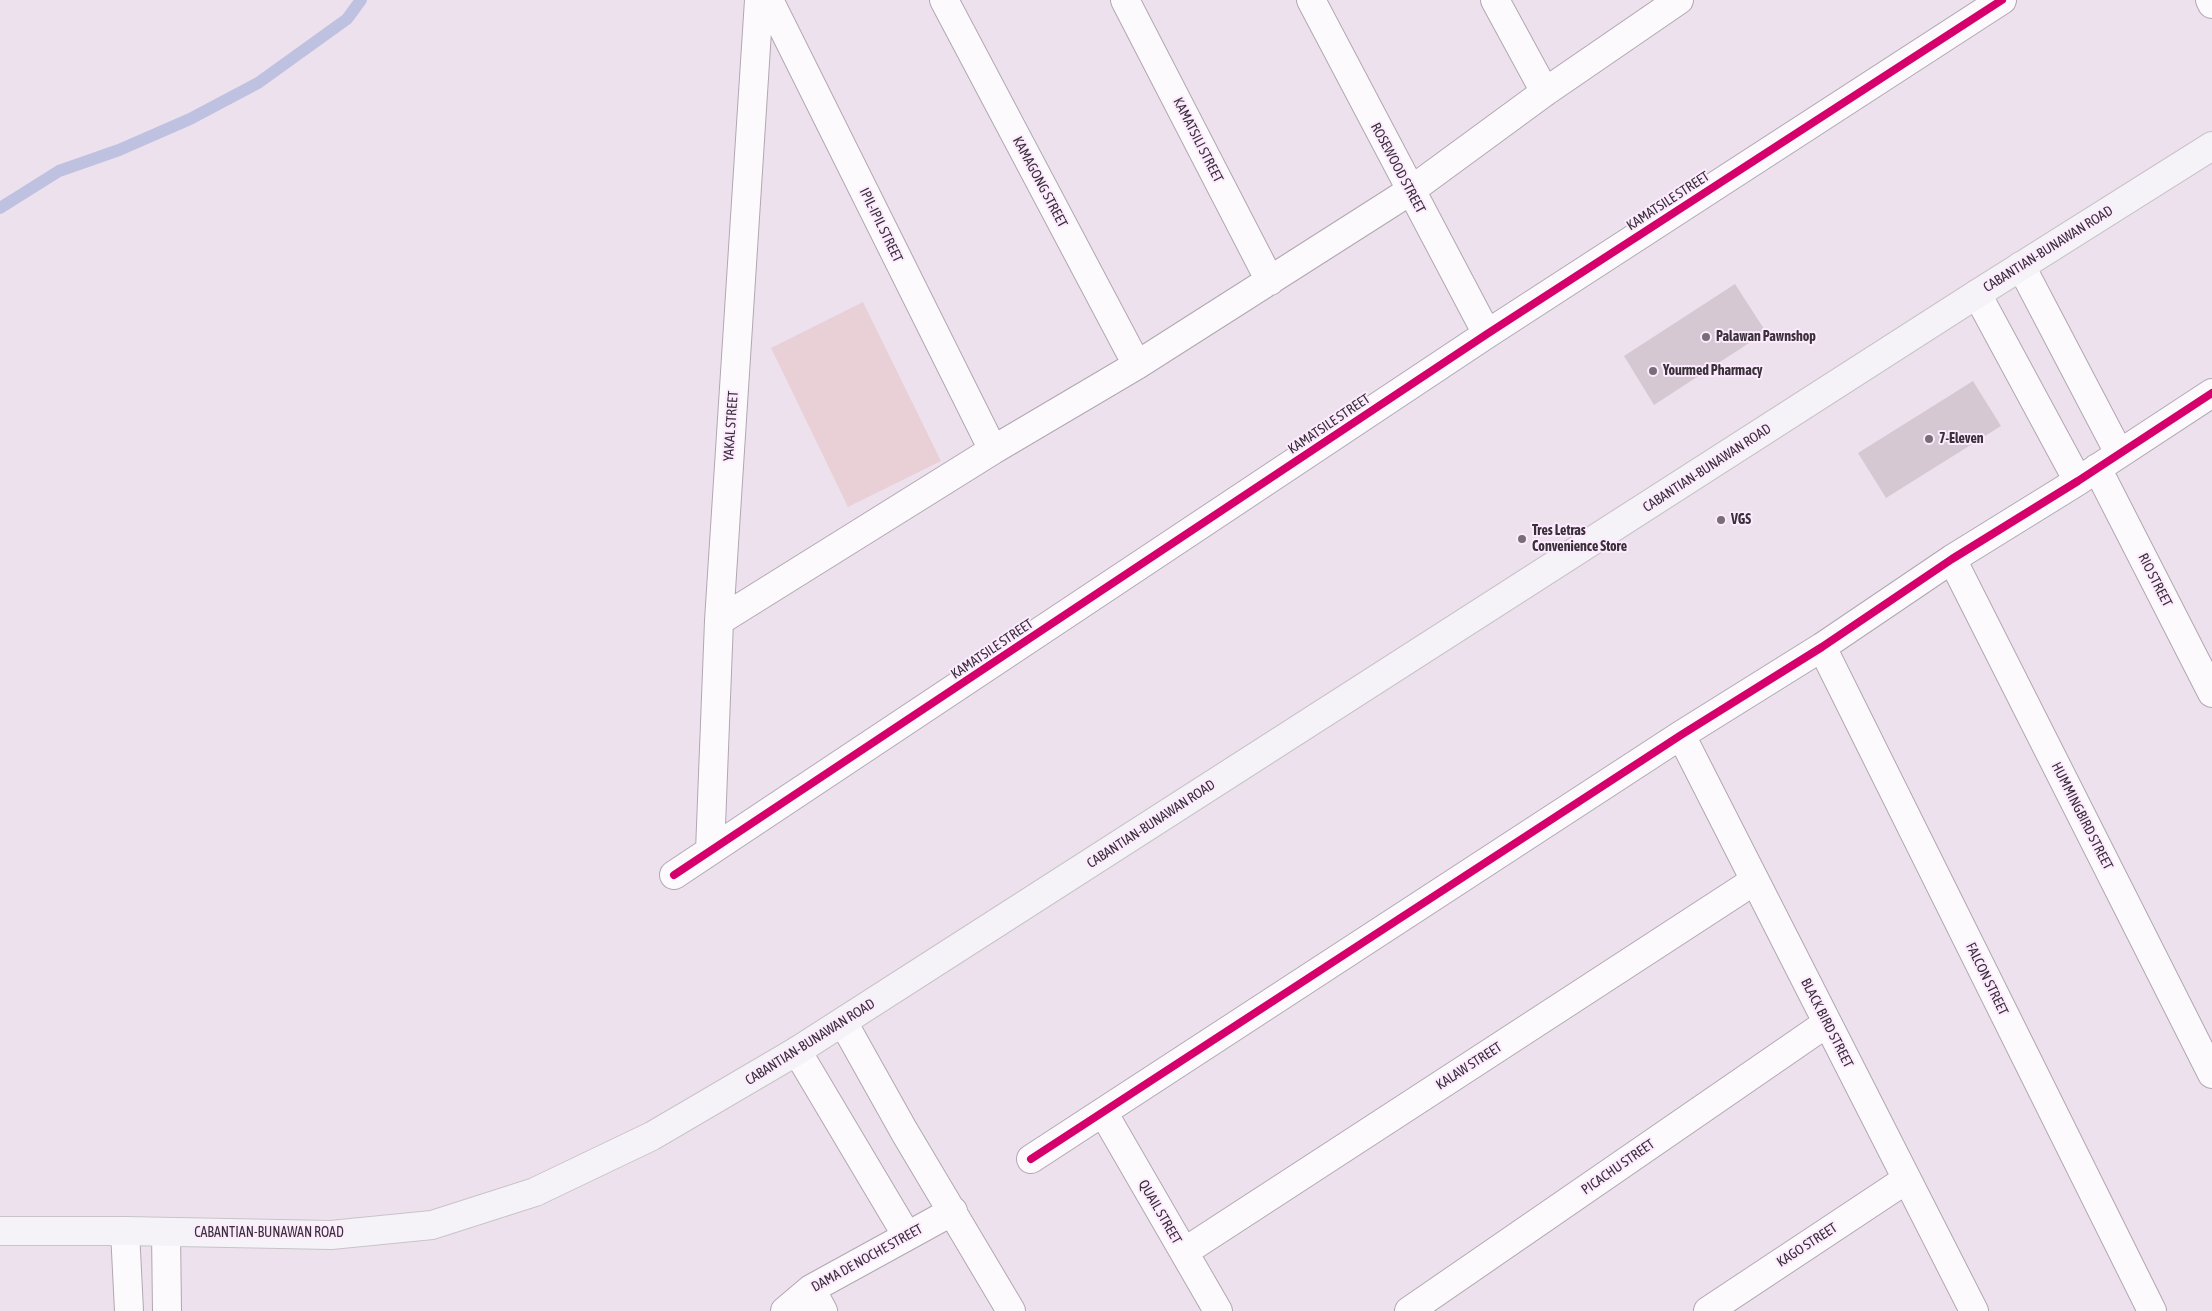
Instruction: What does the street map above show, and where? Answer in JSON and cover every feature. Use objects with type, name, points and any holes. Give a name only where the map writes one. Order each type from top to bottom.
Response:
[{"type":"main road","name":"CABANTIAN-BUNAWAN ROAD","points":[[0,1231],[125,1231],[331,1235],[432,1224],[535,1192],[652,1136],[797,1052],[1977,294],[2212,146]]},
{"type":"street","name":"YAKAL STREET","points":[[710,851],[719,621],[759,0]]},
{"type":"street","name":"IPIL-IPIL STREET","points":[[769,0],[993,450]]},
{"type":"street","name":"KAMAGONG STREET","points":[[944,0],[1137,365]]},
{"type":"street","name":"KAMATSILI STREET","points":[[1126,0],[1270,281]]},
{"type":"street","name":"ROSEWOOD STREET","points":[[1311,0],[1486,334]]},
{"type":"street","points":[[1495,0],[1545,92]]},
{"type":"street","points":[[719,621],[993,450],[1137,365],[1410,191],[1545,92],[1679,0]]},
{"type":"street","name":"KAMATSILE STREET","points":[[674,875],[1486,334],[2002,0]]},
{"type":"street","points":[[2210,0],[2212,4]]},
{"type":"street","points":[[2021,266],[2098,467]]},
{"type":"street","points":[[1977,294],[2098,467]]},
{"type":"street","points":[[1031,1159],[1681,735],[1822,647],[1952,559],[2212,393]]},
{"type":"street","name":"RIO STREET","points":[[2098,467],[2212,693]]},
{"type":"street","name":"HUMMINGBIRD STREET","points":[[1952,559],[2212,1074]]},
{"type":"street","name":"FALCON STREET","points":[[1822,647],[2152,1311]]},
{"type":"street","name":"BLACK BIRD STREET","points":[[1681,735],[1974,1311]]},
{"type":"street","name":"KALAW STREET","points":[[1184,1252],[1754,881]]},
{"type":"street","points":[[843,1022],[904,1131],[1011,1311]]},
{"type":"street","name":"PICACHU STREET","points":[[1409,1311],[1827,1023]]},
{"type":"street","points":[[797,1052],[907,1236]]},
{"type":"street","name":"QUAIL STREET","points":[[1103,1112],[1218,1311]]},
{"type":"street","name":"KAGO STREET","points":[[1708,1311],[1907,1179]]},
{"type":"street","name":"DAMA DE NOCHE STREET","points":[[785,1311],[817,1300],[907,1236],[953,1211]]},
{"type":"street","points":[[125,1231],[129,1311]]},
{"type":"street","points":[[166,1232],[168,1311]]},
{"type":"shaded area","points":[[863,302],[941,461],[848,507],[771,348]]},
{"type":"building","points":[[1735,284],[1766,332],[1654,405],[1624,356]]},
{"type":"building","name":"7-Eleven","points":[[1973,381],[2001,426],[1886,498],[1858,453]]},
{"type":"waterway","points":[[0,208],[59,171],[119,150],[190,119],[258,83],[347,19],[361,0]]},
{"type":"cycle path","points":[[674,875],[1487,334],[2002,0]]},
{"type":"cycle path","points":[[1031,1159],[1681,735],[1822,647],[1952,559],[2078,481],[2212,393]]},
{"type":"place","name":"Palawan Pawnshop","points":[[1706,337]]},
{"type":"place","name":"Yourmed Pharmacy","points":[[1653,371]]},
{"type":"place","name":"7-Eleven","points":[[1929,439]]},
{"type":"place","name":"VGS","points":[[1721,520]]},
{"type":"place","name":"Tres Letras Convenience Store","points":[[1522,539]]}]
